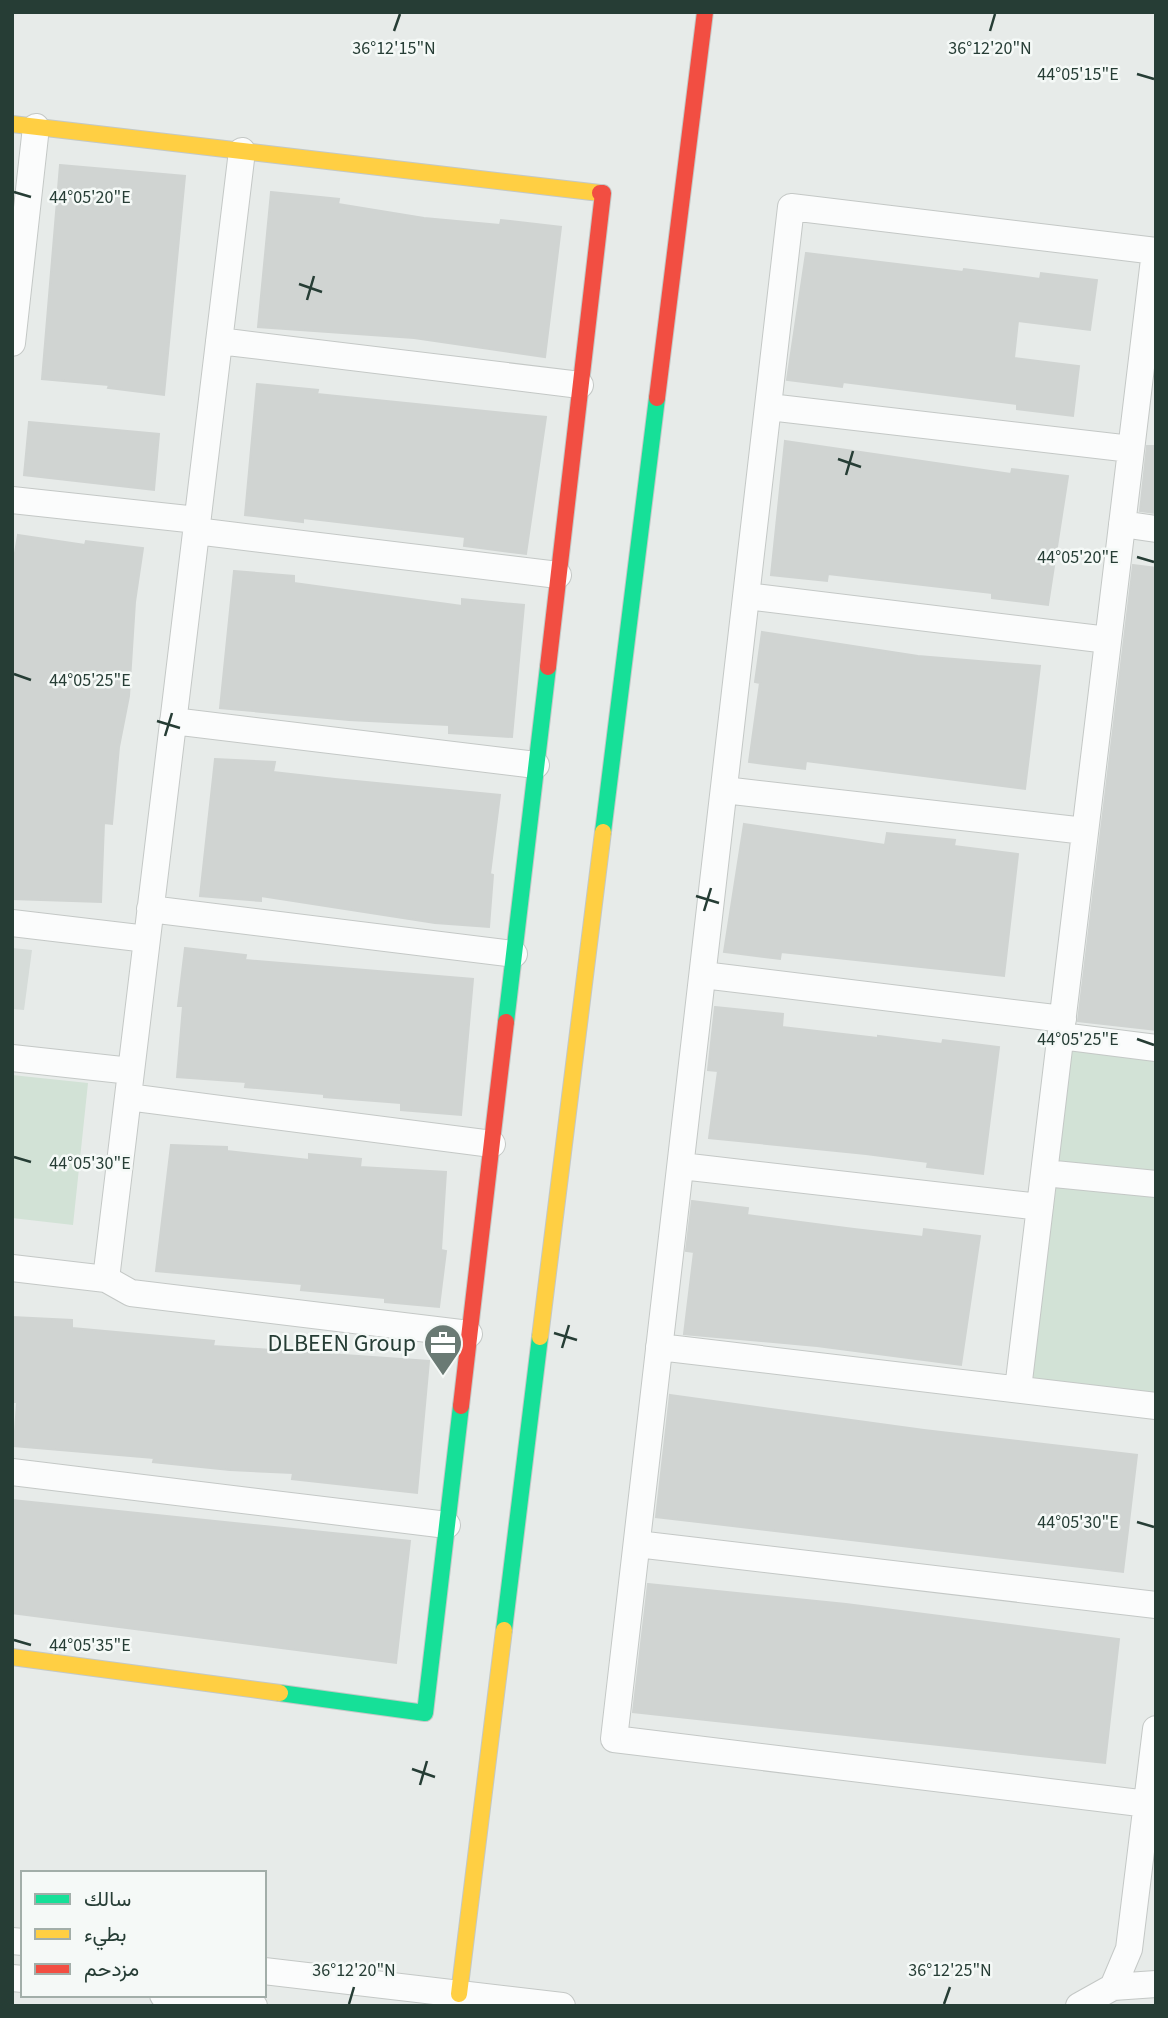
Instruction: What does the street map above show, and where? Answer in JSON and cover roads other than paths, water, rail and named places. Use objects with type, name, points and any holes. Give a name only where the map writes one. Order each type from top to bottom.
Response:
[{"type":"street","points":[[459,1994],[705,12]]},
{"type":"street","points":[[12,343],[24,126],[603,193],[425,1713],[12,1657]]},
{"type":"street","points":[[106,1279],[242,151]]},
{"type":"street","points":[[1018,1389],[1155,251],[791,207],[614,1739],[1151,1805]]},
{"type":"street","points":[[219,341],[580,385]]},
{"type":"street","points":[[769,407],[1131,449]]},
{"type":"street","points":[[12,500],[558,575]]},
{"type":"street","points":[[1122,524],[1156,529]]},
{"type":"street","points":[[747,596],[1108,640]]},
{"type":"street","points":[[173,721],[536,765]]},
{"type":"street","points":[[724,790],[1086,831]]},
{"type":"street","points":[[150,909],[514,954]]},
{"type":"street","points":[[12,923],[147,939]]},
{"type":"street","points":[[703,975],[1062,1028],[1156,1048]]},
{"type":"street","points":[[12,1058],[129,1084],[492,1144]]},
{"type":"street","points":[[681,1166],[1040,1207]]},
{"type":"street","points":[[1044,1172],[1156,1184]]},
{"type":"street","points":[[12,1268],[106,1279],[131,1293],[469,1334]]},
{"type":"street","points":[[659,1348],[1156,1406]]},
{"type":"street","points":[[12,1472],[447,1525]]},
{"type":"street","points":[[637,1544],[1156,1605]]},
{"type":"street","points":[[1113,1987],[1129,1950],[1151,1805],[1156,1729]]},
{"type":"street","points":[[266,1971],[562,2006]]},
{"type":"street","points":[[1079,2006],[1113,1987],[1156,1984]]},
{"type":"street","points":[[180,1997],[254,2006]]},
{"type":"place","name":"DLBEEN Group","points":[[443,1377]]}]
